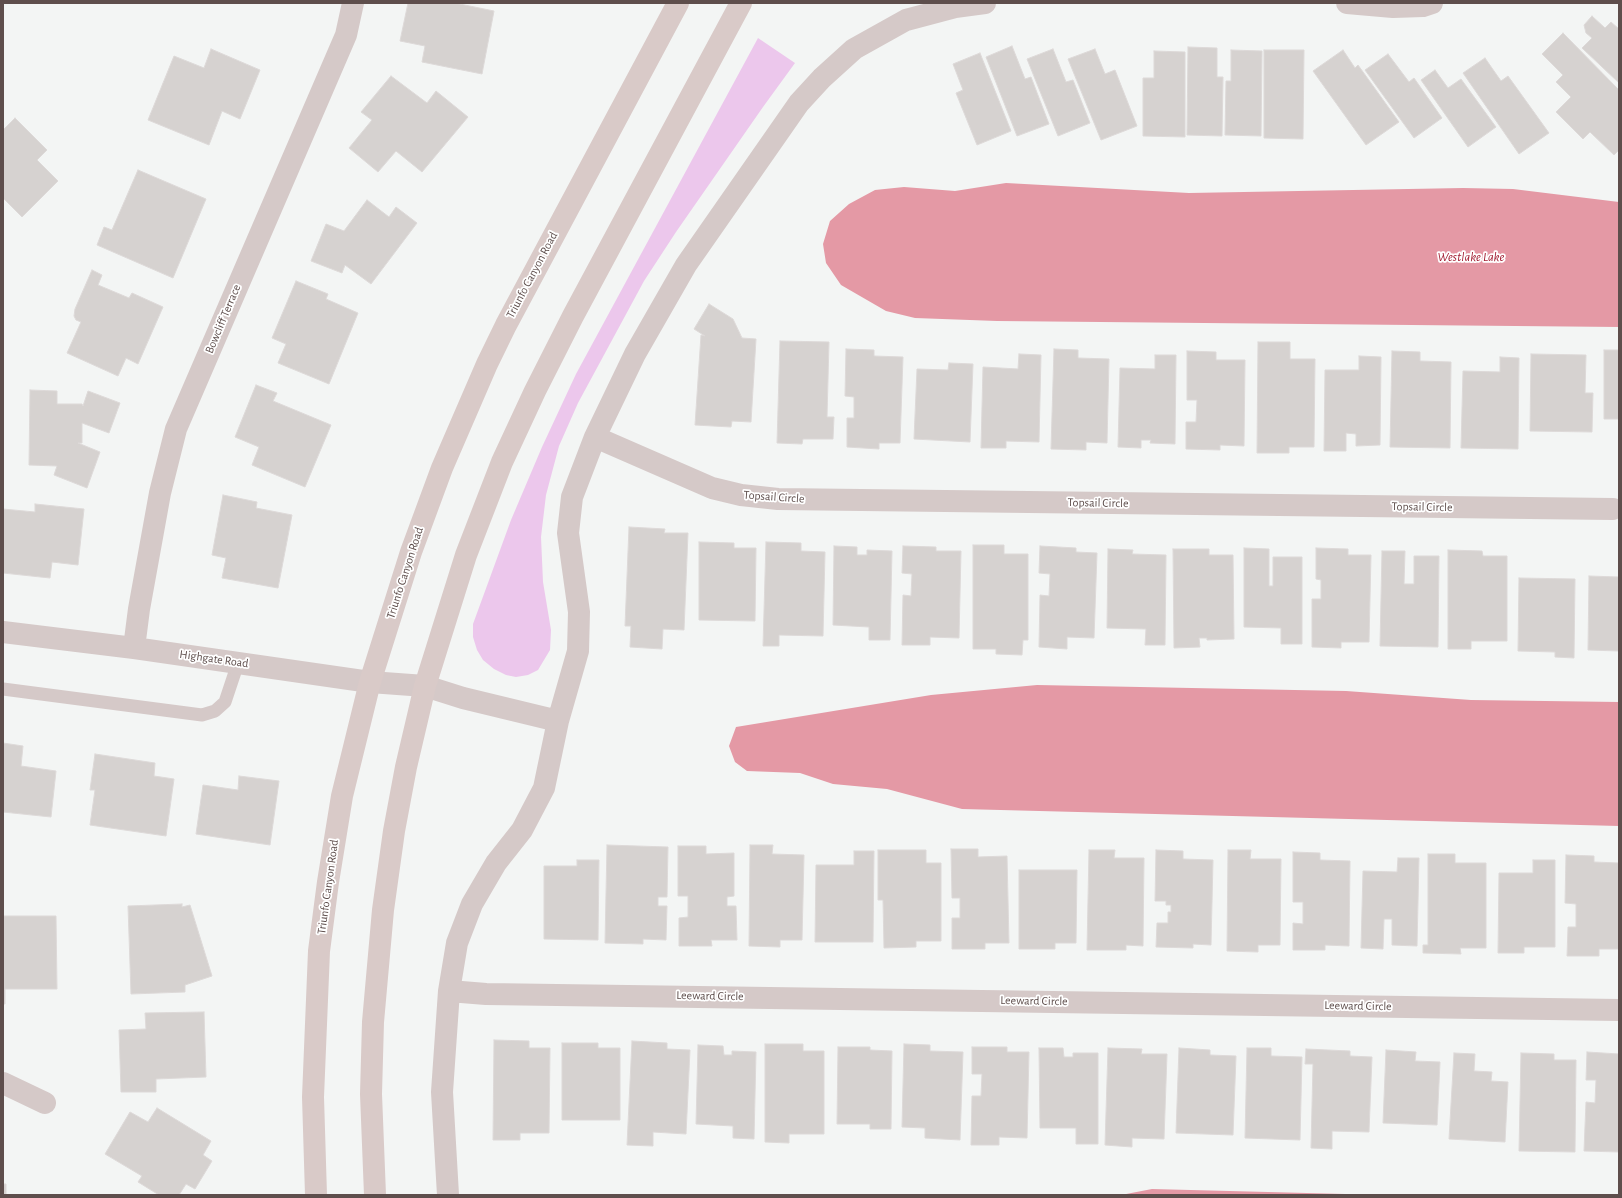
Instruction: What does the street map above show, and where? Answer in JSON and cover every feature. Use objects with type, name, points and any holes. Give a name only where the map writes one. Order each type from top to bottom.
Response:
[{"type":"street","name":"Bowcliff Terrace","points":[[134,648],[160,492],[176,429],[346,35],[353,3]]},
{"type":"street","name":"Triunfo Canyon Road","points":[[316,1195],[313,1097],[320,951],[328,882],[342,796],[370,682],[411,552],[442,468],[487,364],[506,324],[678,3]]},
{"type":"street","points":[[374,1195],[372,1072],[373,1022],[383,910],[394,831],[406,766],[425,686],[466,555],[502,462],[573,316],[741,3]]},
{"type":"street","points":[[448,1195],[442,1092],[449,992],[457,943],[472,904],[496,863],[522,830],[544,788],[558,721],[578,651],[578,612],[568,533],[572,497],[595,437],[635,354],[686,265],[799,103],[822,78],[854,49],[906,20],[955,6],[984,3]]},
{"type":"street","points":[[1347,3],[1393,7],[1424,6],[1432,3]]},
{"type":"street","name":"Topsail Circle","points":[[595,437],[712,488],[741,495],[778,499],[1613,509]]},
{"type":"street","name":"Highgate Road","points":[[3,632],[134,648],[370,682],[425,686]]},
{"type":"street","points":[[425,686],[463,698],[558,721]]},
{"type":"street","name":"Leeward Circle","points":[[449,992],[486,994],[1619,1010]]},
{"type":"street","points":[[3,1083],[45,1103]]},
{"type":"lane","points":[[3,689],[202,715],[215,711],[225,702],[238,663]]},
{"type":"shaded area","points":[[758,38],[795,63],[676,232],[644,281],[578,403],[559,446],[546,495],[541,537],[543,582],[551,630],[550,650],[538,670],[528,675],[516,677],[506,675],[494,669],[483,660],[477,650],[473,637],[473,624],[511,520],[542,447],[576,374]]},
{"type":"water","name":"Westlake Lake","points":[[1006,183],[1189,193],[1463,188],[1513,189],[1619,202],[1619,327],[997,321],[915,318],[886,311],[841,285],[826,263],[823,244],[830,221],[849,204],[875,190],[904,187],[955,191]]},
{"type":"water","points":[[1037,685],[1346,691],[1471,700],[1619,702],[1619,826],[962,809],[887,789],[833,784],[800,773],[747,771],[735,762],[729,746],[736,727],[931,695]]},
{"type":"water","points":[[1152,1189],[1384,1195],[1121,1195]]},
{"type":"building","points":[[408,3],[455,3],[494,11],[482,74],[422,62],[425,46],[400,41]]},
{"type":"building","points":[[1592,16],[1605,28],[1611,22],[1619,29],[1619,83],[1582,48],[1592,38],[1586,33],[1584,25]]},
{"type":"building","points":[[1563,33],[1619,90],[1619,150],[1614,155],[1590,132],[1583,139],[1556,112],[1571,97],[1556,82],[1563,75],[1542,54]]},
{"type":"building","points":[[1012,46],[1025,79],[1031,77],[1049,124],[1017,136],[986,57]]},
{"type":"building","points":[[1188,47],[1217,48],[1217,77],[1223,77],[1222,136],[1187,135]]},
{"type":"building","points":[[211,49],[260,70],[240,119],[222,111],[209,145],[148,120],[174,56],[204,68]]},
{"type":"building","points":[[1053,49],[1066,82],[1073,80],[1090,123],[1058,136],[1027,59]]},
{"type":"building","points":[[1095,49],[1105,74],[1115,70],[1137,126],[1101,140],[1068,59]]},
{"type":"building","points":[[1231,50],[1262,51],[1261,136],[1225,135],[1226,81],[1231,81]]},
{"type":"building","points":[[1264,50],[1304,50],[1303,139],[1264,138]]},
{"type":"building","points":[[1343,50],[1355,68],[1358,65],[1399,122],[1366,145],[1313,71]]},
{"type":"building","points":[[1154,51],[1185,52],[1185,137],[1143,136],[1143,78],[1154,78]]},
{"type":"building","points":[[980,53],[1011,131],[977,145],[956,93],[963,90],[953,64]]},
{"type":"building","points":[[1388,54],[1409,82],[1414,78],[1442,118],[1414,138],[1365,70]]},
{"type":"building","points":[[1485,58],[1501,81],[1508,76],[1549,133],[1519,154],[1463,73]]},
{"type":"building","points":[[1435,70],[1448,88],[1461,79],[1496,127],[1468,147],[1421,80]]},
{"type":"building","points":[[391,76],[427,103],[436,91],[468,117],[422,172],[396,151],[378,172],[349,148],[372,120],[361,112]]},
{"type":"building","points":[[15,118],[47,150],[37,160],[58,181],[22,217],[3,198],[3,130]]},
{"type":"building","points":[[138,170],[206,199],[173,278],[97,245],[104,227],[112,230]]},
{"type":"building","points":[[367,200],[389,217],[396,207],[417,223],[371,284],[345,265],[342,273],[311,261],[326,224],[344,231]]},
{"type":"building","points":[[92,270],[102,275],[98,285],[129,298],[132,293],[163,307],[138,364],[126,358],[118,376],[67,353],[81,322],[76,320],[74,316],[75,309]]},
{"type":"building","points":[[296,281],[328,294],[326,299],[358,313],[329,384],[278,363],[286,344],[272,338]]},
{"type":"building","points":[[709,304],[733,319],[742,338],[756,339],[751,422],[732,421],[731,427],[695,425],[701,335],[705,336],[694,329]]},
{"type":"building","points":[[780,341],[829,342],[827,417],[834,417],[833,439],[803,439],[802,444],[777,443]]},
{"type":"building","points":[[1258,342],[1290,342],[1290,359],[1315,359],[1314,447],[1289,447],[1289,453],[1257,453]]},
{"type":"building","points":[[846,349],[874,350],[874,356],[903,357],[900,443],[879,443],[879,449],[847,447],[847,418],[854,418],[854,397],[845,396]]},
{"type":"building","points":[[1054,349],[1078,350],[1078,358],[1109,359],[1107,443],[1086,442],[1086,450],[1051,449]]},
{"type":"building","points":[[1604,350],[1619,350],[1619,419],[1604,419]]},
{"type":"building","points":[[1187,351],[1216,352],[1216,360],[1245,360],[1244,446],[1220,445],[1220,450],[1186,449],[1186,422],[1196,422],[1197,400],[1187,400]]},
{"type":"building","points":[[1392,351],[1420,352],[1420,361],[1451,362],[1450,448],[1390,447]]},
{"type":"building","points":[[1019,354],[1041,355],[1039,442],[1006,441],[1006,448],[981,448],[983,367],[1018,369]]},
{"type":"building","points":[[1531,354],[1586,355],[1585,393],[1593,393],[1592,432],[1530,431]]},
{"type":"building","points":[[1155,355],[1176,355],[1175,444],[1150,443],[1151,440],[1141,440],[1141,448],[1118,447],[1120,368],[1155,369]]},
{"type":"building","points":[[1359,356],[1381,357],[1380,445],[1356,446],[1356,434],[1346,433],[1346,451],[1324,451],[1325,370],[1359,370]]},
{"type":"building","points":[[1500,357],[1519,358],[1518,449],[1461,448],[1463,371],[1500,372]]},
{"type":"building","points":[[949,363],[973,364],[970,442],[914,439],[917,369],[948,370]]},
{"type":"building","points":[[256,385],[277,393],[273,401],[331,425],[305,487],[252,465],[259,447],[235,437]]},
{"type":"building","points":[[30,390],[57,391],[57,404],[82,404],[83,406],[88,391],[120,403],[109,433],[82,423],[82,443],[78,443],[100,452],[87,488],[54,475],[57,466],[29,465]]},
{"type":"building","points":[[223,495],[257,502],[256,508],[292,515],[278,588],[222,578],[226,558],[212,555]]},
{"type":"building","points":[[35,504],[84,509],[78,565],[52,562],[50,578],[3,573],[3,509],[35,512]]},
{"type":"building","points":[[629,527],[665,529],[664,533],[688,533],[684,630],[663,629],[662,649],[630,647],[631,626],[625,626]]},
{"type":"building","points":[[699,542],[734,543],[734,548],[756,548],[755,621],[699,620]]},
{"type":"building","points":[[766,542],[801,543],[801,551],[825,552],[823,636],[779,635],[779,646],[763,646]]},
{"type":"building","points":[[973,545],[1004,545],[1004,554],[1028,554],[1028,640],[1023,640],[1022,655],[996,654],[996,649],[973,649]]},
{"type":"building","points":[[834,546],[857,547],[857,555],[867,555],[867,550],[892,551],[890,640],[869,640],[869,627],[833,625]]},
{"type":"building","points":[[903,546],[936,547],[936,551],[961,551],[959,638],[930,637],[930,645],[902,645],[903,595],[911,596],[912,574],[902,573]]},
{"type":"building","points":[[1040,546],[1076,548],[1076,552],[1097,553],[1094,638],[1067,637],[1067,649],[1039,647],[1040,595],[1049,596],[1050,574],[1039,573]]},
{"type":"building","points":[[1244,548],[1269,549],[1269,586],[1273,586],[1273,557],[1302,557],[1302,644],[1281,644],[1281,628],[1244,627]]},
{"type":"building","points":[[1316,548],[1348,549],[1348,555],[1371,555],[1369,642],[1341,642],[1341,648],[1312,647],[1312,599],[1321,599],[1321,580],[1316,579]]},
{"type":"building","points":[[1108,549],[1133,550],[1132,554],[1166,555],[1165,645],[1145,645],[1146,629],[1107,628]]},
{"type":"building","points":[[1173,549],[1209,549],[1209,555],[1233,555],[1234,639],[1207,640],[1207,638],[1199,638],[1200,647],[1174,648]]},
{"type":"building","points":[[1448,550],[1482,551],[1483,556],[1507,556],[1507,641],[1471,641],[1471,649],[1448,649]]},
{"type":"building","points":[[1382,551],[1405,551],[1404,584],[1414,584],[1414,556],[1439,556],[1438,647],[1380,646]]},
{"type":"building","points":[[1589,576],[1619,577],[1619,651],[1588,650]]},
{"type":"building","points":[[1519,578],[1575,579],[1574,658],[1555,657],[1555,652],[1518,651]]},
{"type":"building","points":[[3,743],[23,746],[21,766],[56,771],[51,817],[3,812]]},
{"type":"building","points":[[95,754],[155,763],[154,776],[174,779],[166,836],[90,825],[95,790],[90,790]]},
{"type":"building","points":[[239,776],[279,781],[270,845],[196,834],[203,785],[238,790]]},
{"type":"building","points":[[607,845],[668,847],[667,897],[658,897],[658,906],[667,906],[666,940],[643,939],[643,944],[605,943]]},
{"type":"building","points":[[750,845],[773,845],[772,854],[804,855],[802,940],[780,940],[780,947],[749,946]]},
{"type":"building","points":[[678,846],[706,846],[706,854],[734,853],[734,896],[727,897],[727,906],[736,906],[737,940],[711,940],[712,946],[679,946],[679,918],[688,917],[688,896],[678,896]]},
{"type":"building","points":[[951,849],[978,849],[978,857],[1007,856],[1009,943],[985,943],[985,949],[952,949],[952,918],[960,918],[960,898],[952,898]]},
{"type":"building","points":[[878,850],[926,850],[926,863],[941,863],[941,941],[916,941],[916,947],[884,948],[883,900],[878,900]]},
{"type":"building","points":[[1089,850],[1115,850],[1114,858],[1144,858],[1143,946],[1126,945],[1126,950],[1087,950]]},
{"type":"building","points":[[1156,850],[1183,851],[1183,859],[1213,860],[1211,945],[1193,944],[1193,948],[1156,947],[1157,923],[1168,923],[1168,912],[1171,912],[1171,905],[1166,905],[1166,901],[1155,901]]},
{"type":"building","points":[[1228,850],[1251,850],[1250,859],[1281,859],[1280,945],[1258,945],[1258,952],[1227,951]]},
{"type":"building","points":[[854,851],[874,851],[873,942],[815,942],[816,865],[854,865]]},
{"type":"building","points":[[1293,852],[1320,853],[1320,860],[1350,861],[1349,946],[1325,945],[1325,950],[1293,950],[1293,923],[1303,924],[1303,902],[1293,902]]},
{"type":"building","points":[[1428,854],[1455,854],[1455,863],[1486,863],[1486,948],[1460,948],[1461,954],[1423,953],[1423,945],[1428,945]]},
{"type":"building","points":[[1566,855],[1594,856],[1594,862],[1619,863],[1619,949],[1599,949],[1599,956],[1567,956],[1568,927],[1576,927],[1576,904],[1565,903]]},
{"type":"building","points":[[1398,858],[1419,858],[1417,946],[1392,945],[1392,919],[1384,919],[1383,949],[1361,948],[1363,871],[1397,872]]},
{"type":"building","points":[[577,860],[599,860],[598,940],[544,939],[544,866],[577,866]]},
{"type":"building","points":[[1533,860],[1555,860],[1555,947],[1524,947],[1524,953],[1498,953],[1499,873],[1533,873]]},
{"type":"building","points":[[1019,870],[1077,870],[1076,943],[1055,943],[1055,949],[1019,949]]},
{"type":"building","points":[[182,904],[182,907],[190,905],[212,976],[185,985],[185,992],[131,994],[128,906]]},
{"type":"building","points":[[3,916],[56,916],[57,989],[5,989],[5,1004],[3,1004]]},
{"type":"building","points":[[204,1012],[206,1077],[156,1079],[156,1092],[121,1092],[119,1030],[146,1029],[145,1013]]},
{"type":"building","points":[[494,1040],[529,1041],[529,1048],[550,1048],[549,1133],[520,1133],[520,1140],[493,1140]]},
{"type":"building","points":[[632,1041],[667,1043],[667,1049],[690,1050],[686,1134],[653,1132],[653,1146],[627,1145]]},
{"type":"building","points":[[562,1043],[598,1043],[598,1048],[620,1048],[620,1120],[562,1120]]},
{"type":"building","points":[[765,1044],[803,1044],[803,1051],[824,1051],[824,1134],[789,1134],[789,1143],[765,1142]]},
{"type":"building","points":[[904,1044],[930,1045],[930,1051],[963,1052],[960,1140],[925,1138],[925,1128],[902,1127]]},
{"type":"building","points":[[698,1045],[723,1046],[724,1055],[732,1055],[732,1051],[756,1052],[754,1139],[733,1138],[733,1126],[696,1124]]},
{"type":"building","points":[[838,1047],[870,1047],[870,1050],[892,1051],[891,1129],[870,1129],[870,1124],[837,1124]]},
{"type":"building","points":[[972,1047],[1007,1047],[1007,1052],[1029,1052],[1027,1138],[999,1137],[999,1145],[971,1145],[972,1096],[981,1096],[982,1074],[972,1074]]},
{"type":"building","points":[[1039,1048],[1063,1048],[1064,1057],[1073,1057],[1073,1053],[1098,1053],[1098,1144],[1076,1144],[1076,1128],[1040,1128]]},
{"type":"building","points":[[1108,1048],[1142,1049],[1141,1054],[1167,1054],[1164,1139],[1132,1138],[1132,1147],[1105,1145]]},
{"type":"building","points":[[1179,1048],[1210,1050],[1210,1055],[1236,1056],[1233,1135],[1176,1133]]},
{"type":"building","points":[[1247,1048],[1271,1048],[1271,1056],[1302,1057],[1300,1140],[1245,1138]]},
{"type":"building","points":[[1306,1049],[1350,1051],[1350,1056],[1372,1057],[1369,1132],[1332,1131],[1332,1149],[1311,1148],[1313,1064],[1305,1064]]},
{"type":"building","points":[[1386,1050],[1416,1052],[1415,1061],[1440,1062],[1437,1125],[1383,1123]]},
{"type":"building","points":[[1587,1052],[1619,1054],[1619,1152],[1584,1151],[1586,1102],[1595,1103],[1596,1080],[1586,1080]]},
{"type":"building","points":[[1454,1053],[1475,1054],[1474,1071],[1492,1072],[1491,1081],[1508,1082],[1505,1142],[1449,1139]]},
{"type":"building","points":[[1521,1053],[1554,1054],[1554,1060],[1576,1060],[1575,1152],[1519,1151]]},
{"type":"building","points":[[157,1108],[211,1141],[203,1155],[212,1161],[195,1189],[186,1184],[179,1195],[159,1195],[138,1182],[142,1176],[105,1154],[130,1112],[148,1122]]},
{"type":"building","points":[[3,1184],[6,1184],[6,1195],[3,1195]]}]
